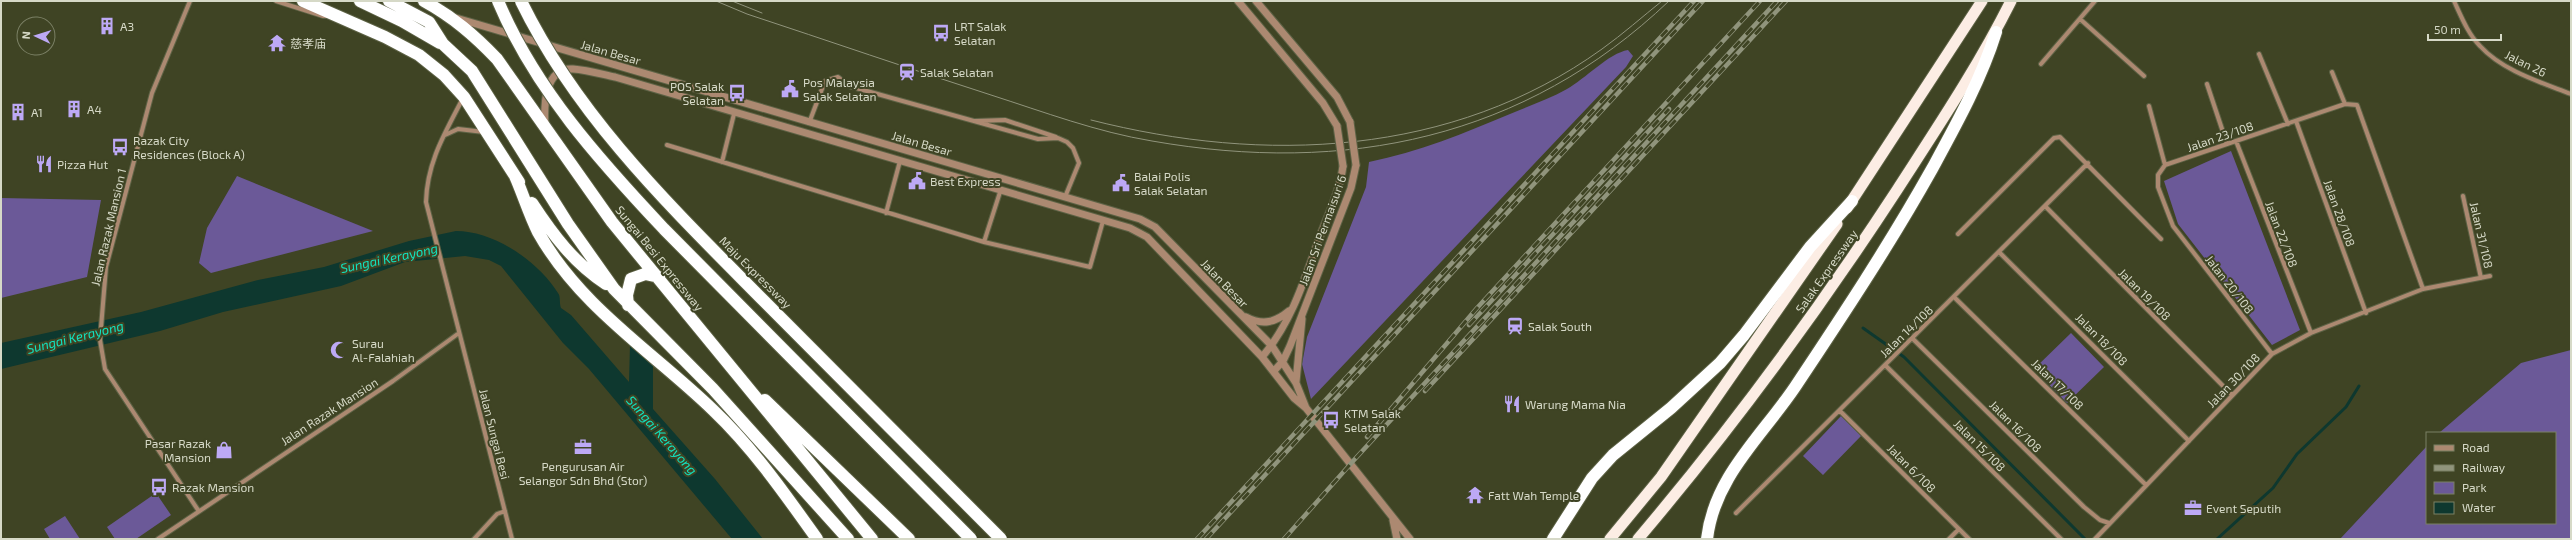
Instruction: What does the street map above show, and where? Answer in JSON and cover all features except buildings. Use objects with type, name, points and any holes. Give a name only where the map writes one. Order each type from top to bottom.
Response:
[{"type":"highway","points":[[303,1],[336,14],[419,55],[444,75],[464,97],[485,132],[556,240],[585,271],[614,289]]},
{"type":"highway","points":[[360,1],[402,20],[443,44],[472,71],[485,88],[568,224],[614,289],[628,305],[713,389],[848,539]]},
{"type":"highway","points":[[389,1],[428,22],[443,44]]},
{"type":"highway","name":"Sungai Besi Expressway","points":[[424,1],[453,18],[474,35],[497,59],[523,93],[546,131],[612,222],[659,277],[742,381],[872,539]]},
{"type":"highway","points":[[498,1],[534,70],[572,125],[616,178],[670,235],[971,539]]},
{"type":"highway","name":"Maju Expressway","points":[[521,1],[565,80],[619,149],[673,209],[1001,539]]},
{"type":"highway","name":"Salak Expressway","points":[[1610,539],[1661,477],[1852,201],[1982,1]]},
{"type":"highway","name":"Salak Expressway","points":[[1638,539],[1704,461],[1781,359],[1880,216],[1943,120],[1996,32],[2012,1]]},
{"type":"highway","points":[[1707,539],[1708,526],[1716,501],[1739,460],[1793,390],[1859,290],[1912,205],[1953,131],[1987,61],[1996,32]]},
{"type":"highway","points":[[515,176],[538,231],[561,265],[594,305],[713,410],[738,436],[784,492],[817,539]]},
{"type":"highway","points":[[1553,539],[1592,478],[1613,455],[1671,408],[1720,363],[1744,335],[1810,247],[1852,201]]},
{"type":"highway","points":[[628,305],[627,295],[631,279],[645,274],[659,277]]},
{"type":"highway","points":[[742,381],[801,433],[909,539]]},
{"type":"street","name":"Jalan Razak Mansion 1","points":[[190,1],[152,94],[106,268],[101,307],[100,340],[105,369],[198,510]]},
{"type":"street","points":[[276,1],[323,16],[336,14]]},
{"type":"street","name":"Jalan Sri Permaisuri 6","points":[[1238,1],[1323,103],[1337,126],[1343,166],[1338,190],[1293,307],[1272,346],[1262,357]]},
{"type":"street","name":"Jalan Sri Permaisuri 6","points":[[1256,1],[1337,97],[1350,122],[1356,165],[1351,188],[1303,311],[1283,361],[1274,371]]},
{"type":"street","points":[[2041,64],[2095,1]]},
{"type":"street","name":"Jalan 26","points":[[2454,1],[2479,45],[2493,58],[2517,72],[2571,94]]},
{"type":"street","name":"Jalan Besar","points":[[453,18],[1140,219],[1155,227],[1272,346],[1296,383],[1306,408]]},
{"type":"street","points":[[2080,19],[2144,76]]},
{"type":"street","points":[[2259,54],[2288,124]]},
{"type":"street","name":"Jalan Besar","points":[[546,131],[544,99],[552,78],[562,70],[572,68],[615,77],[734,114],[1001,189],[1130,228],[1146,237],[1262,357],[1294,398],[1306,408],[1410,539]]},
{"type":"street","points":[[2332,72],[2345,104],[2353,103],[2360,108],[2423,290]]},
{"type":"street","points":[[808,123],[825,81],[838,77],[849,86],[973,121],[1038,139],[1058,138]]},
{"type":"street","points":[[662,92],[665,80]]},
{"type":"street","points":[[2207,84],[2227,144]]},
{"type":"street","points":[[460,333],[426,202],[427,180],[444,136],[464,97]]},
{"type":"street","name":"Jalan 23/108","points":[[2165,165],[2345,104]]},
{"type":"street","points":[[2149,106],[2165,165]]},
{"type":"street","points":[[722,162],[734,114]]},
{"type":"street","points":[[973,121],[989,119],[1005,120],[1058,138],[1073,148],[1079,164],[1065,197]]},
{"type":"street","name":"Jalan 28/108","points":[[2296,121],[2366,313]]},
{"type":"street","points":[[444,136],[458,129],[485,132]]},
{"type":"street","points":[[1958,234],[2054,138],[2060,137],[2088,163],[2161,238]]},
{"type":"street","name":"Jalan 22/108","points":[[2236,141],[2311,333]]},
{"type":"street","points":[[667,145],[984,242],[1090,267],[1103,221]]},
{"type":"street","points":[[886,213],[900,161]]},
{"type":"street","name":"Jalan 14/108","points":[[1736,513],[1912,338],[1955,298],[2088,163]]},
{"type":"street","name":"Jalan 20/108","points":[[2165,165],[2158,175],[2158,187],[2173,226],[2272,354]]},
{"type":"street","points":[[984,242],[1001,189]]},
{"type":"street","name":"Jalan 31/108","points":[[2463,196],[2481,278]]},
{"type":"street","name":"Jalan 19/108","points":[[2045,206],[2232,395]]},
{"type":"street","name":"Jalan 18/108","points":[[2000,253],[2189,441]]},
{"type":"street","name":"Jalan 30/108","points":[[2095,539],[2272,354],[2311,333],[2423,290],[2490,276]]},
{"type":"street","name":"Jalan 17/108","points":[[1955,298],[2146,485]]},
{"type":"street","points":[[1239,313],[1252,320],[1271,322],[1280,318],[1293,307]]},
{"type":"street","points":[[1296,383],[1303,311]]},
{"type":"street","name":"Jalan Razak Mansion","points":[[158,539],[198,510],[393,381],[460,333]]},
{"type":"street","name":"Jalan Sungai Besi","points":[[460,333],[512,539]]},
{"type":"street","name":"Jalan 16/108","points":[[1912,338],[2084,507],[2100,520],[2109,524]]},
{"type":"street","name":"Jalan 15/108","points":[[1885,365],[2061,539]]},
{"type":"street","name":"Jalan 6/108","points":[[1840,411],[1969,539]]},
{"type":"street","points":[[474,539],[497,514],[505,512]]},
{"type":"street","name":"Jalan Besar","points":[[1392,518],[1397,539]]},
{"type":"street","points":[[1949,539],[1959,529]]},
{"type":"green space","points":[[1628,50],[1633,56],[1626,67],[1311,399],[1302,364],[1307,337],[1366,187],[1369,162],[1405,153],[1441,141],[1560,93],[1574,85],[1605,61],[1621,52]]},
{"type":"green space","points":[[2231,151],[2300,330],[2272,345],[2178,224],[2164,181]]},
{"type":"green space","points":[[237,176],[373,231],[211,273],[199,263],[207,228]]},
{"type":"green space","points":[[1,198],[101,200],[87,277],[1,298]]},
{"type":"green space","points":[[2071,333],[2104,367],[2067,403],[2034,369]]},
{"type":"green space","points":[[2571,350],[2571,539],[2340,539],[2426,447],[2426,524],[2556,524],[2556,432],[2440,432],[2521,363]]},
{"type":"green space","points":[[1841,416],[1861,436],[1823,475],[1803,456]]},
{"type":"green space","points":[[156,493],[171,515],[136,539],[115,539],[107,527]]},
{"type":"green space","points":[[65,516],[80,539],[50,539],[44,529]]},
{"type":"water","name":"Sungai Kerayong","points":[[456,231],[470,232],[485,236],[500,242],[527,259],[539,270],[558,293],[561,308],[571,315],[629,382],[630,345],[653,362],[653,409],[715,479],[763,539],[732,539],[589,369],[563,343],[501,266],[489,260],[465,256],[405,262],[341,286],[223,312],[160,331],[1,369],[1,343],[141,312],[258,280],[324,267],[409,241]]},
{"type":"waterway","points":[[1863,328],[1904,357],[2085,539]]},
{"type":"waterway","points":[[2217,539],[2273,488],[2297,454],[2346,407],[2359,386]]},
{"type":"tram line","points":[[716,1],[747,14],[1091,127],[1152,141],[1224,150],[1294,153],[1363,148],[1429,136],[1493,115],[1554,86],[1613,48],[1669,1]]},
{"type":"tram line","points":[[732,1],[762,13]]},
{"type":"tram line","points":[[1091,120],[1156,134],[1223,143],[1289,145],[1355,142],[1420,131],[1483,112],[1544,85],[1602,49],[1662,1]]},
{"type":"railway","points":[[1197,539],[1694,1]]},
{"type":"railway","points":[[1206,539],[1703,1]]},
{"type":"railway","points":[[1367,437],[1477,308],[1760,1]]},
{"type":"railway","points":[[1284,539],[1354,460],[1777,1]]},
{"type":"railway","points":[[1425,391],[1786,1]]},
{"type":"railway","points":[[1469,325],[1669,109]]},
{"type":"place","name":"A3","points":[[107,26]]},
{"type":"place","name":"LRT Salak Selatan","points":[[941,33]]},
{"type":"place","name":"慈孝庙","points":[[277,43]]},
{"type":"place","name":"Salak Selatan","points":[[907,72]]},
{"type":"place","name":"Pos Malaysia Salak Selatan","points":[[790,89]]},
{"type":"place","name":"POS Salak Selatan","points":[[737,93]]},
{"type":"place","name":"A4","points":[[74,109]]},
{"type":"place","name":"A1","points":[[18,112]]},
{"type":"place","name":"Razak City Residences (Block A)","points":[[120,147]]},
{"type":"place","name":"Pizza Hut","points":[[44,164]]},
{"type":"place","name":"Best Express","points":[[917,181]]},
{"type":"place","name":"Balai Polis Salak Selatan","points":[[1121,183]]},
{"type":"place","name":"Salak South","points":[[1515,326]]},
{"type":"place","name":"Surau Al-Falahiah","points":[[339,350]]},
{"type":"place","name":"Warung Mama Nia","points":[[1512,404]]},
{"type":"place","name":"KTM Salak Selatan","points":[[1331,420]]},
{"type":"place","name":"Pengurusan Air Selangor Sdn Bhd (Stor)","points":[[583,447]]},
{"type":"place","name":"Pasar Razak Mansion","points":[[224,450]]},
{"type":"place","name":"Razak Mansion","points":[[159,487]]},
{"type":"place","name":"Fatt Wah Temple","points":[[1475,495]]},
{"type":"place","name":"Event Seputih","points":[[2193,508]]}]
